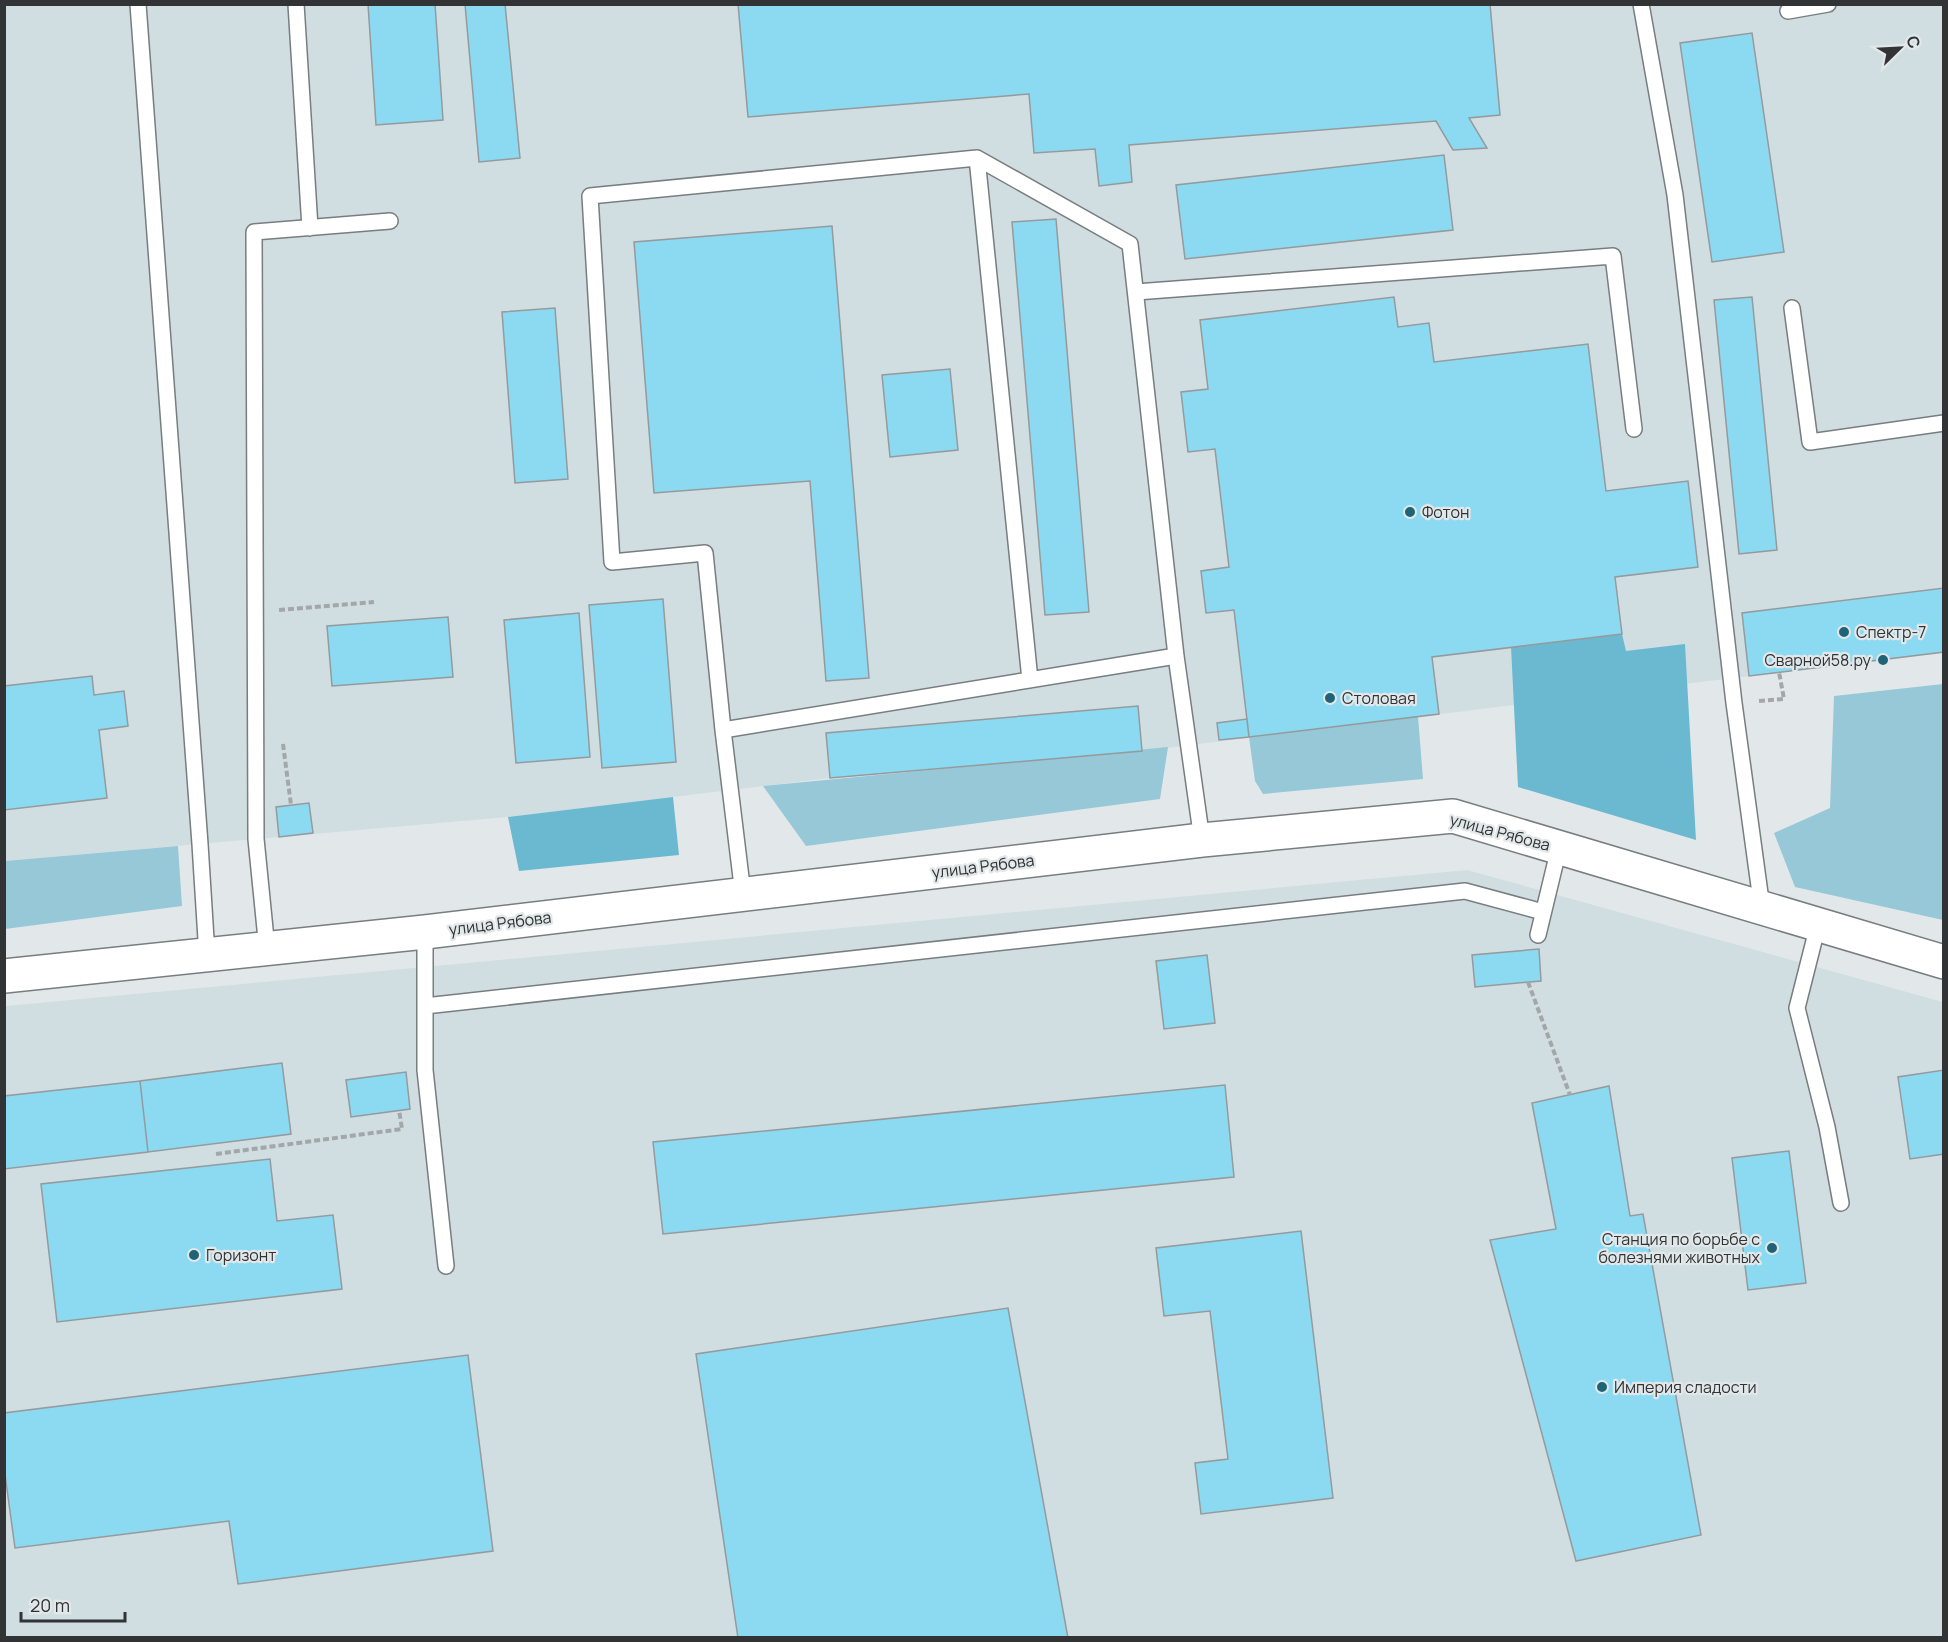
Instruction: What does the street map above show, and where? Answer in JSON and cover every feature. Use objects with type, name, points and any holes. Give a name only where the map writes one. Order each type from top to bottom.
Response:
[{"type":"street","name":"улица Рябова","points":[[4,976],[425,932],[1202,840],[1453,816],[1944,962]]},
{"type":"lane","points":[[138,4],[199,820],[207,956]]},
{"type":"lane","points":[[296,4],[310,228]]},
{"type":"lane","points":[[1641,4],[1675,195],[1734,703],[1762,908]]},
{"type":"lane","points":[[1788,12],[1828,4]]},
{"type":"lane","points":[[977,158],[1030,680]]},
{"type":"lane","points":[[743,894],[705,553],[612,562],[590,196],[977,158],[1130,244],[1176,656],[1202,840]]},
{"type":"lane","points":[[267,949],[256,839],[254,232],[390,221]]},
{"type":"lane","points":[[1136,292],[1612,256],[1634,429]]},
{"type":"lane","points":[[1792,308],[1810,442],[1944,423]]},
{"type":"lane","points":[[723,730],[1176,656]]},
{"type":"lane","points":[[1538,936],[1559,848]]},
{"type":"lane","points":[[425,1006],[1465,891],[1544,912]]},
{"type":"lane","points":[[1818,925],[1797,1008],[1827,1127],[1842,1203]]},
{"type":"lane","points":[[425,932],[425,1070],[446,1266]]},
{"type":"path","points":[[268,611],[374,602]]},
{"type":"path","points":[[1734,703],[1784,699],[1779,672]]},
{"type":"path","points":[[283,736],[291,805]]},
{"type":"path","points":[[1528,982],[1570,1095]]},
{"type":"path","points":[[216,1154],[402,1130],[399,1110]]},
{"type":"shaded area","points":[[5,5],[1943,5],[1943,652],[1142,751],[830,778],[508,817],[5,861]]},
{"type":"shaded area","points":[[1622,634],[1626,651],[1685,644],[1696,840],[1518,787],[1511,647]]},
{"type":"shaded area","points":[[1943,684],[1943,920],[1795,887],[1774,833],[1830,808],[1834,696]]},
{"type":"shaded area","points":[[1418,716],[1423,779],[1263,794],[1255,781],[1249,737]]},
{"type":"shaded area","points":[[1168,747],[1160,799],[806,846],[763,786]]},
{"type":"shaded area","points":[[673,797],[679,855],[519,871],[508,817]]},
{"type":"shaded area","points":[[178,846],[182,906],[5,929],[5,861]]},
{"type":"shaded area","points":[[1467,870],[1943,1002],[1943,1637],[5,1638],[5,1006]]},
{"type":"building","points":[[368,4],[435,4],[443,120],[376,125]]},
{"type":"building","points":[[465,4],[505,4],[520,158],[479,162]]},
{"type":"building","points":[[738,4],[1490,4],[1500,115],[1469,118],[1487,148],[1453,150],[1436,121],[1129,145],[1132,182],[1099,186],[1095,149],[1034,153],[1029,94],[748,117]]},
{"type":"building","points":[[1752,33],[1784,252],[1712,262],[1680,43]]},
{"type":"building","points":[[1444,155],[1453,230],[1185,259],[1176,185]]},
{"type":"building","points":[[1056,219],[1089,612],[1045,615],[1012,222]]},
{"type":"building","points":[[832,226],[869,678],[826,681],[810,481],[654,493],[634,242]]},
{"type":"building","points":[[1394,297],[1398,327],[1429,323],[1434,362],[1588,344],[1606,491],[1688,481],[1698,567],[1615,577],[1622,634],[1432,657],[1439,714],[1249,737],[1234,610],[1206,613],[1201,571],[1229,567],[1215,449],[1188,452],[1181,392],[1208,389],[1200,320]]},
{"type":"building","points":[[1752,297],[1777,550],[1739,554],[1714,300]]},
{"type":"building","points":[[555,308],[568,479],[515,483],[502,312]]},
{"type":"building","points":[[950,369],[958,450],[890,457],[882,375]]},
{"type":"building","name":"Спектр-7","points":[[1944,588],[1944,652],[1749,676],[1742,613]]},
{"type":"building","points":[[663,599],[676,762],[602,768],[589,605]]},
{"type":"building","points":[[579,613],[590,757],[516,763],[504,620]]},
{"type":"building","points":[[448,617],[453,677],[332,686],[327,626]]},
{"type":"building","points":[[92,676],[94,695],[124,691],[128,726],[99,730],[107,798],[4,810],[4,686]]},
{"type":"building","points":[[1138,706],[1142,751],[830,778],[826,733]]},
{"type":"building","points":[[1247,719],[1249,737],[1219,740],[1217,723]]},
{"type":"building","points":[[309,803],[313,833],[279,837],[276,807]]},
{"type":"building","points":[[1539,949],[1541,981],[1475,987],[1472,955]]},
{"type":"building","points":[[1207,955],[1215,1023],[1164,1029],[1156,961]]},
{"type":"building","points":[[282,1063],[291,1134],[148,1152],[140,1081]]},
{"type":"building","points":[[1944,1070],[1944,1154],[1910,1159],[1898,1077]]},
{"type":"building","points":[[406,1072],[410,1109],[351,1117],[346,1080]]},
{"type":"building","points":[[140,1081],[148,1152],[4,1169],[4,1096]]},
{"type":"building","points":[[1225,1085],[1234,1177],[663,1234],[653,1142]]},
{"type":"building","name":"Империя сладости","points":[[1609,1086],[1630,1216],[1643,1214],[1701,1535],[1576,1561],[1490,1240],[1556,1229],[1532,1103]]},
{"type":"building","name":"Станция по борьбе с болезнями животных","points":[[1789,1151],[1806,1283],[1748,1290],[1732,1158]]},
{"type":"building","name":"Горизонт","points":[[270,1159],[277,1221],[333,1215],[342,1289],[57,1322],[41,1184]]},
{"type":"building","points":[[1301,1231],[1333,1498],[1201,1514],[1195,1463],[1228,1459],[1210,1311],[1164,1316],[1156,1248]]},
{"type":"building","points":[[1008,1308],[1068,1638],[738,1638],[696,1354]]},
{"type":"building","points":[[468,1355],[493,1551],[238,1584],[229,1521],[15,1548],[4,1467],[4,1413]]},
{"type":"place","name":"Фотон","points":[[1410,512]]},
{"type":"place","name":"Спектр-7","points":[[1844,632]]},
{"type":"place","name":"Сварной58.ру","points":[[1883,660]]},
{"type":"place","name":"Столовая","points":[[1330,698]]},
{"type":"place","name":"Станция по борьбе с болезнями животных","points":[[1772,1248]]},
{"type":"place","name":"Горизонт","points":[[194,1255]]},
{"type":"place","name":"Империя сладости","points":[[1602,1387]]}]
